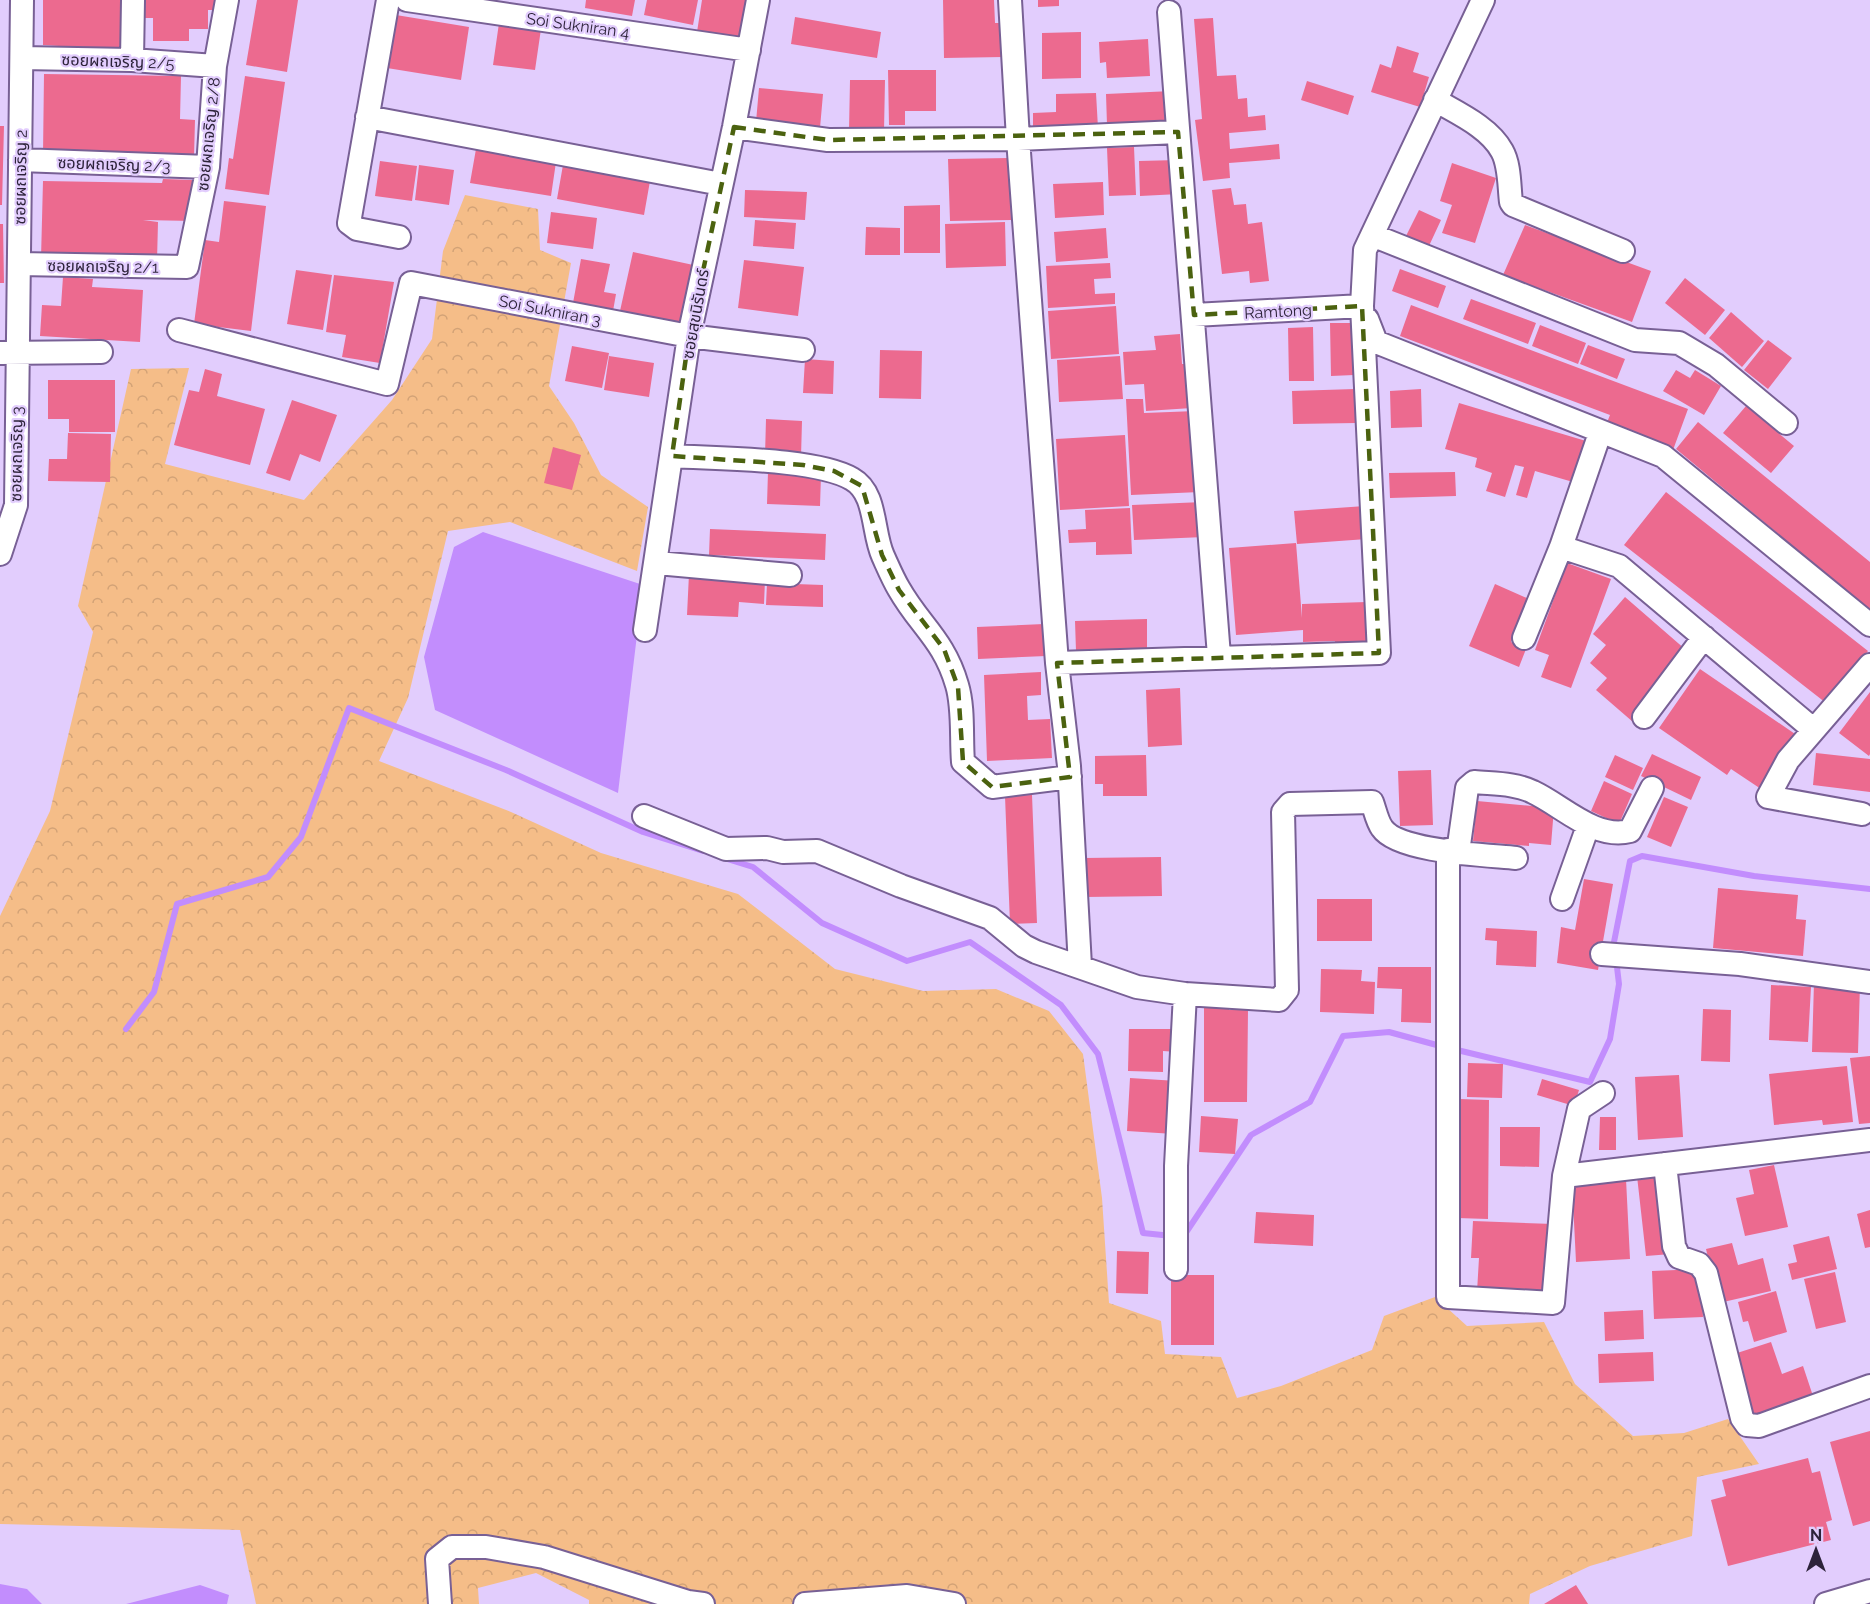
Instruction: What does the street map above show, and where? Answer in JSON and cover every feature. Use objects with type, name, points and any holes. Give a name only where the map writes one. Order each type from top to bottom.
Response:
[{"type":"street","name":"ซอยผถเจริญ 2","points":[[9,353],[19,264],[10,212],[20,160],[10,110],[22,58],[22,0]]},
{"type":"street","points":[[132,60],[134,0]]},
{"type":"street","name":"ซอยผถเจริญ 2/8","points":[[187,267],[208,167],[215,66],[227,0]]},
{"type":"street","points":[[388,0],[349,223],[357,229],[399,237]]},
{"type":"street","name":"Soi Sukniran 4","points":[[407,0],[749,50]]},
{"type":"street","name":"ซอยสุขนิรันดร์","points":[[645,630],[657,563],[689,336],[734,127],[758,0]]},
{"type":"street","points":[[1010,0],[1018,139],[1057,663],[1070,777],[1080,966]]},
{"type":"street","points":[[1057,663],[1220,656],[1379,653],[1362,306],[1365,250],[1483,0]]},
{"type":"street","points":[[1169,12],[1220,656]]},
{"type":"street","name":"ซอยผถเจริญ 2/5","points":[[22,58],[132,60],[215,66]]},
{"type":"street","points":[[1435,100],[1483,130],[1497,144],[1506,162],[1513,206],[1623,251]]},
{"type":"street","points":[[368,117],[721,184]]},
{"type":"street","points":[[734,127],[828,140],[1018,139],[1178,132]]},
{"type":"street","name":"ซอยผถเจริญ 2/3","points":[[20,160],[208,167]]},
{"type":"street","points":[[1372,235],[1635,340],[1679,343],[1716,365],[1786,423]]},
{"type":"street","name":"ซอยผถเจริญ 2/1","points":[[19,264],[187,267]]},
{"type":"street","name":"Soi Sukniran 3","points":[[179,330],[387,384],[411,283],[689,336],[803,350]]},
{"type":"street","points":[[1362,306],[1376,342],[1600,433],[1663,456],[1870,625]]},
{"type":"street","name":"Ramtong","points":[[1194,315],[1362,306]]},
{"type":"street","points":[[9,353],[101,352]]},
{"type":"street","name":"ซอยผถเจริญ 3","points":[[0,554],[8,505],[9,353]]},
{"type":"street","points":[[1524,638],[1561,548],[1600,433]]},
{"type":"street","points":[[672,456],[803,465],[834,471],[862,486],[869,499],[876,538],[882,555],[899,590],[944,649],[958,687],[963,762],[992,788],[1070,777]]},
{"type":"street","points":[[1561,548],[1619,566],[1814,730]]},
{"type":"street","points":[[657,563],[790,575]]},
{"type":"street","points":[[1644,717],[1704,637]]},
{"type":"street","points":[[1862,814],[1767,797],[1788,759],[1870,665]]},
{"type":"street","points":[[1603,1093],[1579,1110],[1564,1176],[1553,1303],[1448,1297],[1447,1002],[1453,851],[1467,788],[1474,782],[1518,786],[1533,792],[1588,826],[1622,833],[1630,831],[1652,788]]},
{"type":"street","points":[[644,816],[726,849],[767,848],[783,852],[817,851],[901,886],[990,918],[1024,946],[1137,987],[1185,994],[1279,999],[1287,990],[1283,812],[1290,804],[1372,802],[1382,829],[1401,841],[1421,848],[1516,858]]},
{"type":"street","points":[[1562,899],[1588,826]]},
{"type":"street","points":[[1602,954],[1740,964],[1870,982]]},
{"type":"street","points":[[1176,1249],[1185,994]]},
{"type":"street","points":[[1564,1176],[1870,1140]]},
{"type":"street","points":[[1665,1164],[1674,1246],[1680,1257],[1700,1264],[1706,1273],[1742,1418],[1747,1425],[1759,1426],[1870,1386]]},
{"type":"street","points":[[440,1604],[437,1559],[452,1547],[486,1547],[544,1557],[688,1602],[703,1604]]},
{"type":"street","points":[[1826,1604],[1870,1591]]},
{"type":"street","points":[[805,1604],[907,1596],[954,1604]]},
{"type":"highlighted area","points":[[734,127],[828,140],[1178,132],[1194,315],[1362,306],[1379,653],[1057,663],[1070,777],[992,787],[963,762],[958,687],[944,649],[899,590],[882,555],[862,486],[834,471],[803,465],[672,456],[689,336]]},
{"type":"green space","points":[[465,195],[538,209],[540,250],[571,263],[549,386],[574,423],[601,475],[648,507],[637,571],[510,522],[448,531],[408,698],[379,761],[511,812],[601,853],[738,894],[835,969],[923,991],[996,989],[1049,1011],[1083,1054],[1102,1198],[1109,1303],[1161,1321],[1165,1354],[1221,1357],[1237,1398],[1281,1386],[1372,1350],[1384,1316],[1435,1297],[1467,1326],[1544,1322],[1575,1384],[1633,1436],[1684,1433],[1728,1419],[1759,1464],[1697,1477],[1692,1536],[1590,1566],[1530,1594],[1529,1604],[589,1604],[589,1600],[536,1573],[478,1588],[479,1604],[256,1604],[240,1530],[0,1524],[0,916],[50,811],[93,632],[78,606],[131,369],[189,368],[165,464],[304,500],[392,400],[432,339],[443,251]]},
{"type":"shaded area","points":[[483,532],[643,585],[618,793],[435,710],[424,657],[454,547]]},
{"type":"shaded area","points":[[0,1584],[27,1589],[42,1604],[0,1604]]},
{"type":"shaded area","points":[[200,1585],[229,1595],[227,1604],[126,1604]]},
{"type":"building","points":[[43,0],[122,0],[122,50],[43,45]]},
{"type":"building","points":[[144,0],[220,0],[220,10],[208,10],[208,29],[189,29],[189,41],[153,41],[153,18],[144,18]]},
{"type":"building","points":[[257,0],[298,0],[287,72],[246,65]]},
{"type":"building","points":[[586,0],[635,0],[632,16],[585,8]]},
{"type":"building","points":[[647,0],[698,0],[693,25],[644,15]]},
{"type":"building","points":[[702,0],[749,0],[742,40],[697,32]]},
{"type":"building","points":[[943,0],[994,0],[995,23],[1002,23],[1003,57],[944,58]]},
{"type":"building","points":[[1038,0],[1059,0],[1059,6],[1038,7]]},
{"type":"building","points":[[396,15],[469,27],[461,80],[387,68]]},
{"type":"building","points":[[795,17],[881,32],[877,58],[791,44]]},
{"type":"building","points":[[1213,18],[1217,76],[1236,75],[1238,99],[1247,98],[1248,117],[1265,115],[1266,130],[1229,133],[1230,149],[1279,144],[1280,159],[1229,163],[1230,178],[1203,181],[1195,120],[1202,119],[1194,19]]},
{"type":"building","points":[[499,23],[541,29],[535,70],[493,65]]},
{"type":"building","points":[[1081,32],[1081,78],[1042,79],[1042,33]]},
{"type":"building","points":[[1148,39],[1150,76],[1107,78],[1106,62],[1100,63],[1099,42]]},
{"type":"building","points":[[1397,46],[1419,53],[1413,72],[1429,77],[1420,107],[1371,92],[1380,64],[1391,68]]},
{"type":"building","points":[[888,70],[936,70],[936,111],[905,111],[905,125],[889,125]]},
{"type":"building","points":[[44,74],[181,76],[180,119],[195,120],[194,157],[43,154]]},
{"type":"building","points":[[245,76],[285,82],[269,195],[225,189],[229,158],[233,159]]},
{"type":"building","points":[[850,80],[885,80],[884,131],[849,131]]},
{"type":"building","points":[[1307,81],[1354,96],[1348,115],[1301,100]]},
{"type":"building","points":[[759,88],[823,94],[820,128],[756,122]]},
{"type":"building","points":[[1172,91],[1173,123],[1107,125],[1106,94]]},
{"type":"building","points":[[1096,93],[1098,128],[1033,130],[1033,113],[1056,112],[1056,94]]},
{"type":"building","points":[[0,126],[4,126],[2,205],[0,205]]},
{"type":"building","points":[[1134,147],[1136,195],[1109,196],[1107,148]]},
{"type":"building","points":[[476,149],[556,162],[551,196],[470,183]]},
{"type":"building","points":[[1009,158],[1011,220],[950,221],[948,159]]},
{"type":"building","points":[[1178,160],[1179,194],[1140,196],[1139,161]]},
{"type":"building","points":[[380,161],[417,166],[412,201],[375,196]]},
{"type":"building","points":[[1452,163],[1496,178],[1475,243],[1442,233],[1452,205],[1440,201]]},
{"type":"building","points":[[419,165],[454,170],[449,205],[415,200]]},
{"type":"building","points":[[563,165],[650,181],[644,215],[557,199]]},
{"type":"building","points":[[163,179],[194,180],[193,221],[143,220],[158,222],[157,261],[41,259],[43,181],[162,183]]},
{"type":"building","points":[[1103,182],[1104,215],[1055,218],[1053,184]]},
{"type":"building","points":[[1231,188],[1234,205],[1246,204],[1248,224],[1262,222],[1269,281],[1250,283],[1249,271],[1222,274],[1212,190]]},
{"type":"building","points":[[745,190],[807,192],[805,220],[744,217]]},
{"type":"building","points":[[224,201],[266,206],[251,331],[194,324],[205,240],[219,242]]},
{"type":"building","points":[[940,205],[940,253],[904,253],[904,206]]},
{"type":"building","points":[[1419,210],[1441,220],[1428,248],[1405,238]]},
{"type":"building","points":[[551,212],[597,218],[593,249],[547,243]]},
{"type":"building","points":[[755,220],[796,223],[794,249],[753,246]]},
{"type":"building","points":[[1005,222],[1006,266],[946,268],[945,224]]},
{"type":"building","points":[[0,224],[3,224],[4,283],[0,283]]},
{"type":"building","points":[[1525,225],[1651,271],[1632,322],[1503,275]]},
{"type":"building","points":[[866,227],[900,228],[900,255],[865,255]]},
{"type":"building","points":[[1106,228],[1108,258],[1056,262],[1054,232]]},
{"type":"building","points":[[633,252],[698,266],[684,325],[620,311]]},
{"type":"building","points":[[581,259],[610,264],[604,292],[616,294],[613,311],[573,303]]},
{"type":"building","points":[[744,260],[804,267],[798,316],[738,308]]},
{"type":"building","points":[[1110,263],[1111,278],[1094,279],[1095,294],[1115,293],[1115,304],[1048,308],[1046,266]]},
{"type":"building","points":[[1400,269],[1446,286],[1438,308],[1392,291]]},
{"type":"building","points":[[296,270],[332,275],[323,330],[287,324]]},
{"type":"building","points":[[334,275],[394,282],[380,363],[342,357],[346,335],[326,332]]},
{"type":"building","points":[[63,277],[93,279],[92,287],[143,290],[140,342],[40,336],[42,305],[61,306]]},
{"type":"building","points":[[1685,278],[1725,310],[1705,335],[1665,303]]},
{"type":"building","points":[[1471,299],[1536,323],[1528,344],[1463,319]]},
{"type":"building","points":[[1411,305],[1688,409],[1673,450],[1606,425],[1610,415],[1400,336]]},
{"type":"building","points":[[1116,306],[1119,354],[1051,359],[1048,311]]},
{"type":"building","points":[[1731,312],[1764,341],[1742,367],[1709,338]]},
{"type":"building","points":[[1330,323],[1352,323],[1354,375],[1331,376]]},
{"type":"building","points":[[1540,325],[1586,343],[1578,364],[1532,346]]},
{"type":"building","points":[[1313,327],[1314,381],[1289,381],[1288,328]]},
{"type":"building","points":[[1180,334],[1182,364],[1190,364],[1192,408],[1146,411],[1144,384],[1125,385],[1123,352],[1156,350],[1154,336]]},
{"type":"building","points":[[1768,340],[1792,358],[1768,389],[1744,370]]},
{"type":"building","points":[[1588,345],[1625,359],[1617,379],[1580,364]]},
{"type":"building","points":[[572,346],[609,353],[602,388],[565,381]]},
{"type":"building","points":[[880,350],[922,351],[921,399],[879,398]]},
{"type":"building","points":[[609,356],[654,363],[649,397],[604,390]]},
{"type":"building","points":[[1120,356],[1123,399],[1059,402],[1057,360]]},
{"type":"building","points":[[805,359],[834,361],[833,394],[803,393]]},
{"type":"building","points":[[205,369],[222,374],[217,396],[265,409],[250,465],[174,445],[189,390],[199,392]]},
{"type":"building","points":[[1676,370],[1690,378],[1695,370],[1721,386],[1704,415],[1663,391]]},
{"type":"building","points":[[48,380],[115,380],[115,432],[69,432],[69,419],[48,419]]},
{"type":"building","points":[[1355,389],[1356,423],[1293,424],[1292,391]]},
{"type":"building","points":[[1421,389],[1422,427],[1391,428],[1390,391]]},
{"type":"building","points":[[1126,399],[1143,399],[1144,413],[1196,411],[1200,492],[1131,495]]},
{"type":"building","points":[[292,400],[337,415],[320,462],[300,454],[290,481],[266,473]]},
{"type":"building","points":[[1459,403],[1586,441],[1573,482],[1535,471],[1527,498],[1516,495],[1524,467],[1515,465],[1505,497],[1486,491],[1492,473],[1475,467],[1477,458],[1445,449]]},
{"type":"building","points":[[1746,406],[1794,446],[1771,473],[1723,433]]},
{"type":"building","points":[[766,419],[802,421],[801,457],[765,456]]},
{"type":"building","points":[[1698,422],[1870,562],[1870,610],[1676,449]]},
{"type":"building","points":[[68,433],[111,434],[110,482],[48,481],[49,459],[67,459]]},
{"type":"building","points":[[1125,435],[1129,506],[1060,510],[1056,439]]},
{"type":"building","points":[[553,447],[581,455],[572,490],[544,483]]},
{"type":"building","points":[[768,472],[821,475],[820,506],[767,504]]},
{"type":"building","points":[[1455,472],[1456,496],[1390,498],[1389,473]]},
{"type":"building","points":[[1666,492],[1868,651],[1826,703],[1624,545]]},
{"type":"building","points":[[1203,502],[1204,537],[1134,540],[1132,505]]},
{"type":"building","points":[[1365,506],[1367,539],[1297,544],[1294,511]]},
{"type":"building","points":[[1130,508],[1132,554],[1096,555],[1096,542],[1069,543],[1068,530],[1086,529],[1085,510]]},
{"type":"building","points":[[710,529],[826,534],[825,560],[709,555]]},
{"type":"building","points":[[1296,543],[1302,618],[1302,604],[1367,602],[1368,651],[1335,653],[1335,641],[1303,642],[1303,630],[1236,635],[1229,548]]},
{"type":"building","points":[[1567,563],[1611,579],[1571,688],[1541,677],[1549,655],[1535,650]]},
{"type":"building","points":[[689,574],[765,580],[764,604],[739,602],[738,617],[687,615]]},
{"type":"building","points":[[767,583],[823,585],[823,607],[766,605]]},
{"type":"building","points":[[1495,584],[1529,599],[1511,642],[1526,649],[1519,667],[1469,646]]},
{"type":"building","points":[[1625,597],[1686,650],[1641,701],[1647,706],[1633,722],[1596,690],[1607,678],[1590,663],[1606,645],[1593,634]]},
{"type":"building","points":[[1147,619],[1147,650],[1076,651],[1075,621]]},
{"type":"building","points":[[1044,624],[1046,656],[978,659],[977,627]]},
{"type":"building","points":[[1700,669],[1798,736],[1761,789],[1731,769],[1727,775],[1659,728]]},
{"type":"building","points":[[1041,672],[1041,695],[1027,696],[1028,720],[1050,719],[1052,758],[987,761],[984,675]]},
{"type":"building","points":[[1180,688],[1182,745],[1148,747],[1146,690]]},
{"type":"building","points":[[1870,692],[1870,754],[1869,756],[1839,733]]},
{"type":"building","points":[[1816,753],[1870,759],[1870,792],[1813,785]]},
{"type":"building","points":[[1652,754],[1701,777],[1691,800],[1641,776]]},
{"type":"building","points":[[1146,755],[1147,796],[1103,796],[1103,784],[1095,784],[1095,756]]},
{"type":"building","points":[[1615,755],[1643,768],[1633,790],[1605,777]]},
{"type":"building","points":[[1431,770],[1433,825],[1400,826],[1398,771]]},
{"type":"building","points":[[1604,781],[1632,794],[1619,824],[1591,811]]},
{"type":"building","points":[[1032,795],[1037,923],[1010,924],[1005,796]]},
{"type":"building","points":[[1664,797],[1688,807],[1671,847],[1647,837]]},
{"type":"building","points":[[1477,801],[1554,808],[1551,845],[1529,843],[1529,846],[1473,841]]},
{"type":"building","points":[[1161,857],[1162,896],[1085,897],[1084,858]]},
{"type":"building","points":[[1584,879],[1613,884],[1598,970],[1557,963],[1561,927],[1575,930]]},
{"type":"building","points":[[1718,888],[1798,895],[1796,919],[1806,920],[1803,956],[1713,948]]},
{"type":"building","points":[[1317,899],[1372,899],[1372,941],[1317,941]]},
{"type":"building","points":[[1486,928],[1537,931],[1536,967],[1496,965],[1497,941],[1485,940]]},
{"type":"building","points":[[1378,967],[1431,967],[1431,1023],[1401,1022],[1402,989],[1377,988]]},
{"type":"building","points":[[1321,969],[1362,970],[1361,981],[1375,982],[1374,1014],[1320,1012]]},
{"type":"building","points":[[1814,982],[1860,984],[1858,1053],[1812,1052]]},
{"type":"building","points":[[1771,985],[1811,987],[1808,1042],[1769,1040]]},
{"type":"building","points":[[1204,1003],[1229,1003],[1229,1010],[1248,1010],[1247,1102],[1204,1102]]},
{"type":"building","points":[[1703,1009],[1731,1010],[1730,1062],[1701,1061]]},
{"type":"building","points":[[1129,1029],[1178,1029],[1177,1052],[1163,1051],[1163,1072],[1128,1071]]},
{"type":"building","points":[[1870,1056],[1870,1123],[1859,1124],[1850,1058]]},
{"type":"building","points":[[1468,1063],[1503,1064],[1502,1098],[1467,1097]]},
{"type":"building","points":[[1847,1066],[1853,1122],[1823,1125],[1822,1120],[1774,1125],[1769,1074]]},
{"type":"building","points":[[1679,1075],[1683,1137],[1638,1140],[1635,1077]]},
{"type":"building","points":[[1130,1078],[1177,1081],[1174,1134],[1127,1131]]},
{"type":"building","points":[[1542,1079],[1579,1090],[1574,1106],[1537,1095]]},
{"type":"building","points":[[1459,1099],[1489,1100],[1488,1219],[1457,1218]]},
{"type":"building","points":[[1201,1116],[1238,1119],[1235,1154],[1199,1152]]},
{"type":"building","points":[[1600,1117],[1616,1117],[1616,1150],[1599,1150]]},
{"type":"building","points":[[1500,1127],[1540,1127],[1539,1167],[1500,1166]]},
{"type":"building","points":[[1774,1165],[1788,1227],[1745,1236],[1736,1198],[1754,1194],[1749,1170]]},
{"type":"building","points":[[1662,1174],[1671,1254],[1646,1256],[1637,1176]]},
{"type":"building","points":[[1626,1179],[1630,1259],[1576,1262],[1572,1182]]},
{"type":"building","points":[[1870,1210],[1870,1247],[1865,1248],[1857,1214]]},
{"type":"building","points":[[1256,1212],[1314,1215],[1313,1246],[1254,1243]]},
{"type":"building","points":[[1473,1221],[1553,1224],[1550,1295],[1477,1292],[1479,1258],[1471,1258]]},
{"type":"building","points":[[1829,1236],[1837,1269],[1792,1280],[1788,1264],[1797,1262],[1793,1245]]},
{"type":"building","points":[[1732,1243],[1738,1265],[1763,1258],[1771,1291],[1719,1303],[1706,1249]]},
{"type":"building","points":[[1117,1251],[1149,1252],[1148,1294],[1116,1293]]},
{"type":"building","points":[[1701,1269],[1703,1317],[1654,1319],[1652,1271]]},
{"type":"building","points":[[1835,1272],[1846,1322],[1816,1329],[1804,1279]]},
{"type":"building","points":[[1171,1275],[1214,1275],[1214,1345],[1171,1345]]},
{"type":"building","points":[[1776,1291],[1787,1332],[1754,1342],[1748,1321],[1743,1322],[1738,1302]]},
{"type":"building","points":[[1643,1310],[1644,1339],[1605,1341],[1604,1312]]},
{"type":"building","points":[[1771,1342],[1782,1374],[1803,1366],[1813,1396],[1753,1417],[1731,1355]]},
{"type":"building","points":[[1653,1352],[1654,1381],[1599,1383],[1598,1354]]},
{"type":"building","points":[[1870,1431],[1870,1521],[1853,1526],[1830,1442]]},
{"type":"building","points":[[1808,1458],[1812,1473],[1820,1471],[1832,1520],[1826,1522],[1831,1540],[1728,1566],[1711,1500],[1726,1496],[1722,1480]]},
{"type":"building","points":[[1576,1585],[1588,1604],[1544,1604]]},
{"type":"waterway","points":[[126,1029],[154,992],[177,904],[268,877],[301,837],[349,708],[506,770],[643,832],[703,851]]},
{"type":"waterway","points":[[1453,1049],[1590,1082],[1610,1039],[1619,984],[1614,942],[1630,861],[1642,856],[1754,876],[1870,889]]},
{"type":"waterway","points":[[724,858],[753,867],[822,923],[907,961],[970,942],[1061,1005],[1098,1054],[1143,1233],[1172,1236]]},
{"type":"waterway","points":[[1183,1237],[1251,1135],[1310,1102],[1343,1036],[1389,1032],[1444,1047]]}]
